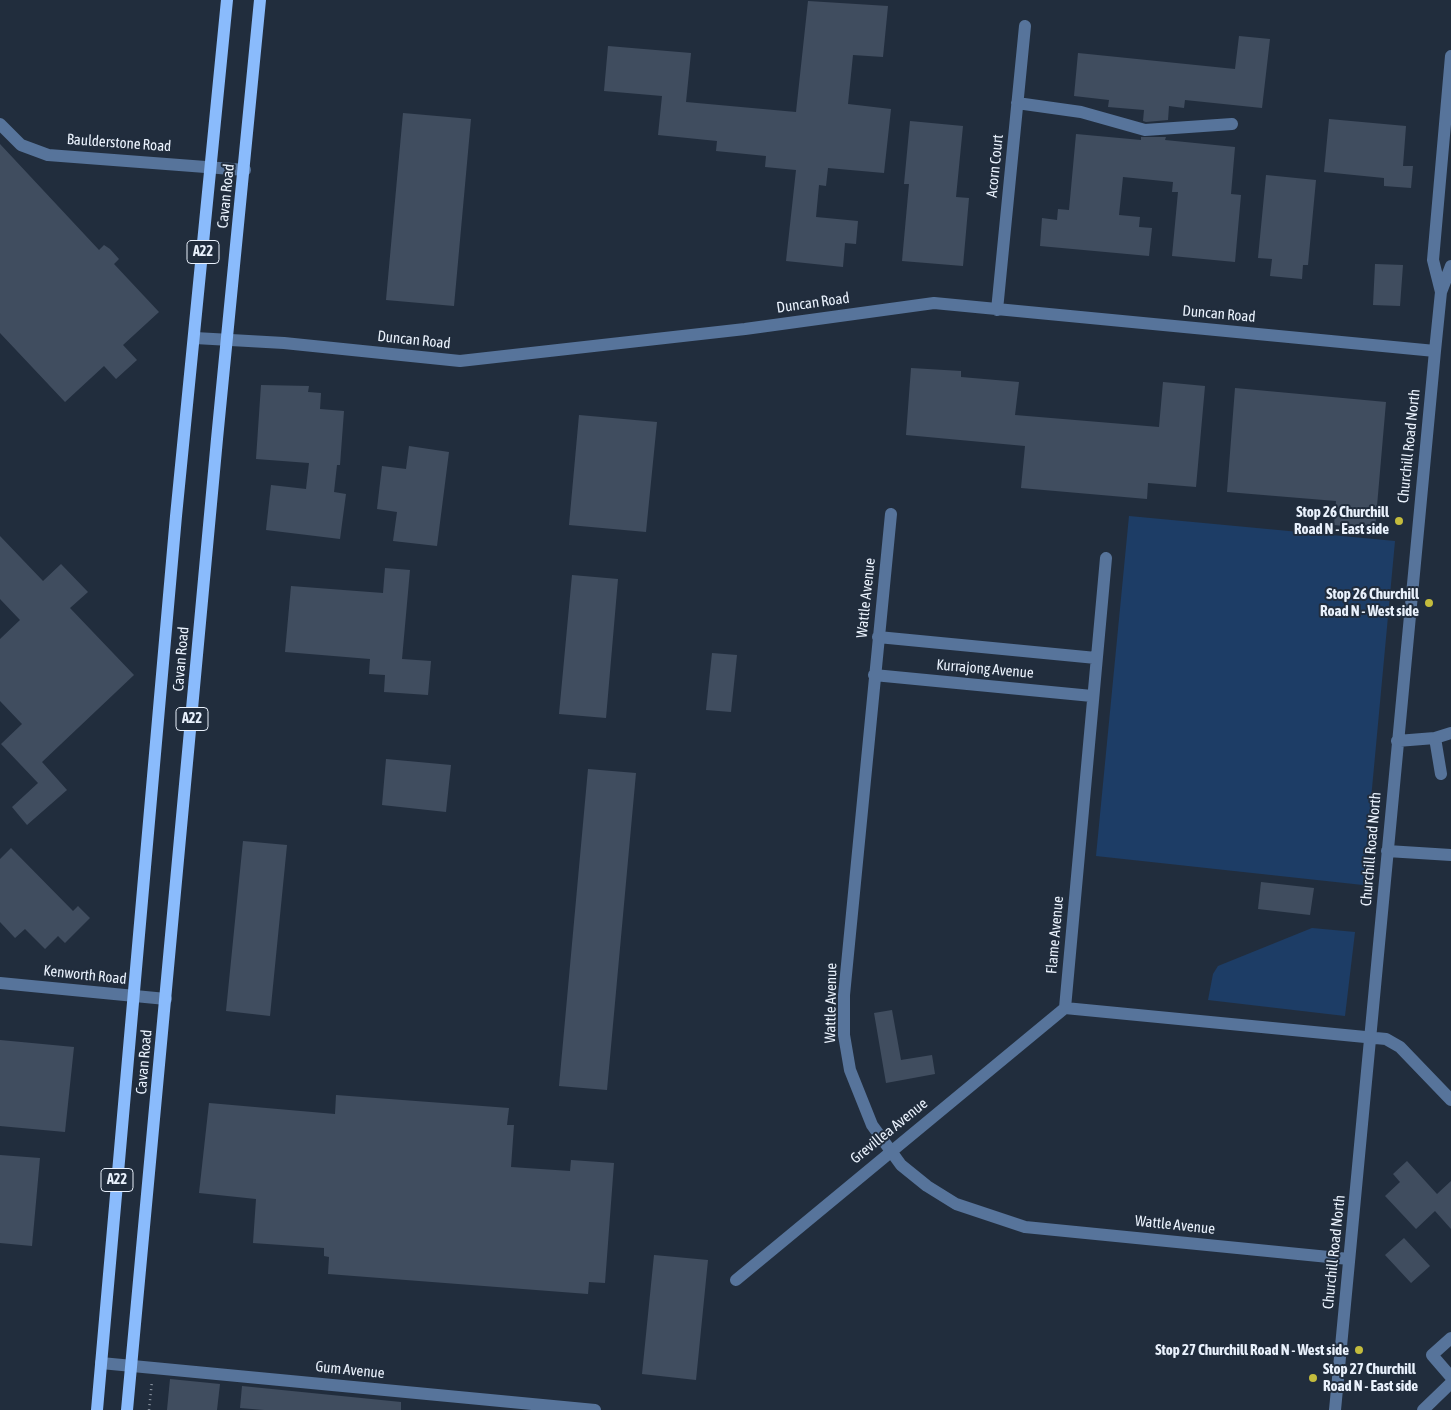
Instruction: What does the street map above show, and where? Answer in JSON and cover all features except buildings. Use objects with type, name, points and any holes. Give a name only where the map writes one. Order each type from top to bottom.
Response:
[{"type":"main road","name":"Cavan Road","points":[[97,1410],[176,516],[227,0]]},
{"type":"main road","name":"Cavan Road","points":[[127,1410],[215,459],[245,170],[260,0]]},
{"type":"street","name":"Acorn Court","points":[[997,310],[1025,26]]},
{"type":"street","name":"Churchill Road North","points":[[1441,292],[1434,260],[1442,182],[1440,166],[1451,56]]},
{"type":"street","points":[[1017,103],[1081,112],[1145,130],[1232,124]]},
{"type":"street","name":"Baulderstone Road","points":[[0,124],[21,145],[48,155],[245,170]]},
{"type":"street","points":[[1442,182],[1451,169]]},
{"type":"street","name":"Churchill Road North","points":[[1335,1410],[1435,351],[1441,292],[1451,266]]},
{"type":"street","name":"Duncan Road","points":[[195,338],[460,360],[745,329],[928,304],[1435,351]]},
{"type":"street","name":"Wattle Avenue","points":[[891,514],[844,995],[844,1035],[850,1070],[872,1124],[889,1151],[927,1186],[956,1204],[1025,1227],[1349,1259]]},
{"type":"street","name":"Flame Avenue","points":[[1065,1008],[1106,558]]},
{"type":"street","name":"Kurrajong Avenue","points":[[878,637],[1096,658]]},
{"type":"street","name":"Kurrajong Avenue","points":[[874,675],[1092,696]]},
{"type":"street","points":[[1397,741],[1435,738],[1451,733]]},
{"type":"street","points":[[1435,738],[1441,774]]},
{"type":"street","points":[[1387,851],[1451,855]]},
{"type":"street","name":"Kenworth Road","points":[[0,983],[166,999]]},
{"type":"street","points":[[1065,1008],[1386,1039],[1400,1047],[1451,1100]]},
{"type":"street","name":"Grevillea Avenue","points":[[736,1280],[889,1151],[1065,1008]]},
{"type":"street","points":[[1451,1338],[1432,1356],[1451,1378]]},
{"type":"street","name":"Gum Avenue","points":[[101,1363],[595,1410]]},
{"type":"street","points":[[1423,1410],[1451,1383]]},
{"type":"path","points":[[149,1410],[154,1367]]},
{"type":"shaded area","points":[[1129,516],[1395,541],[1363,885],[1096,856]]},
{"type":"shaded area","points":[[1312,928],[1355,932],[1345,1016],[1208,1000],[1213,974],[1218,966]]},
{"type":"place","name":"Stop 26 Churchill Road N - East side","points":[[1399,521]]},
{"type":"place","name":"Stop 26 Churchill Road N - West side","points":[[1429,603]]},
{"type":"place","name":"Stop 27 Churchill Road N - West side","points":[[1359,1350]]},
{"type":"place","name":"Stop 27 Churchill Road N - East side","points":[[1313,1378]]}]
